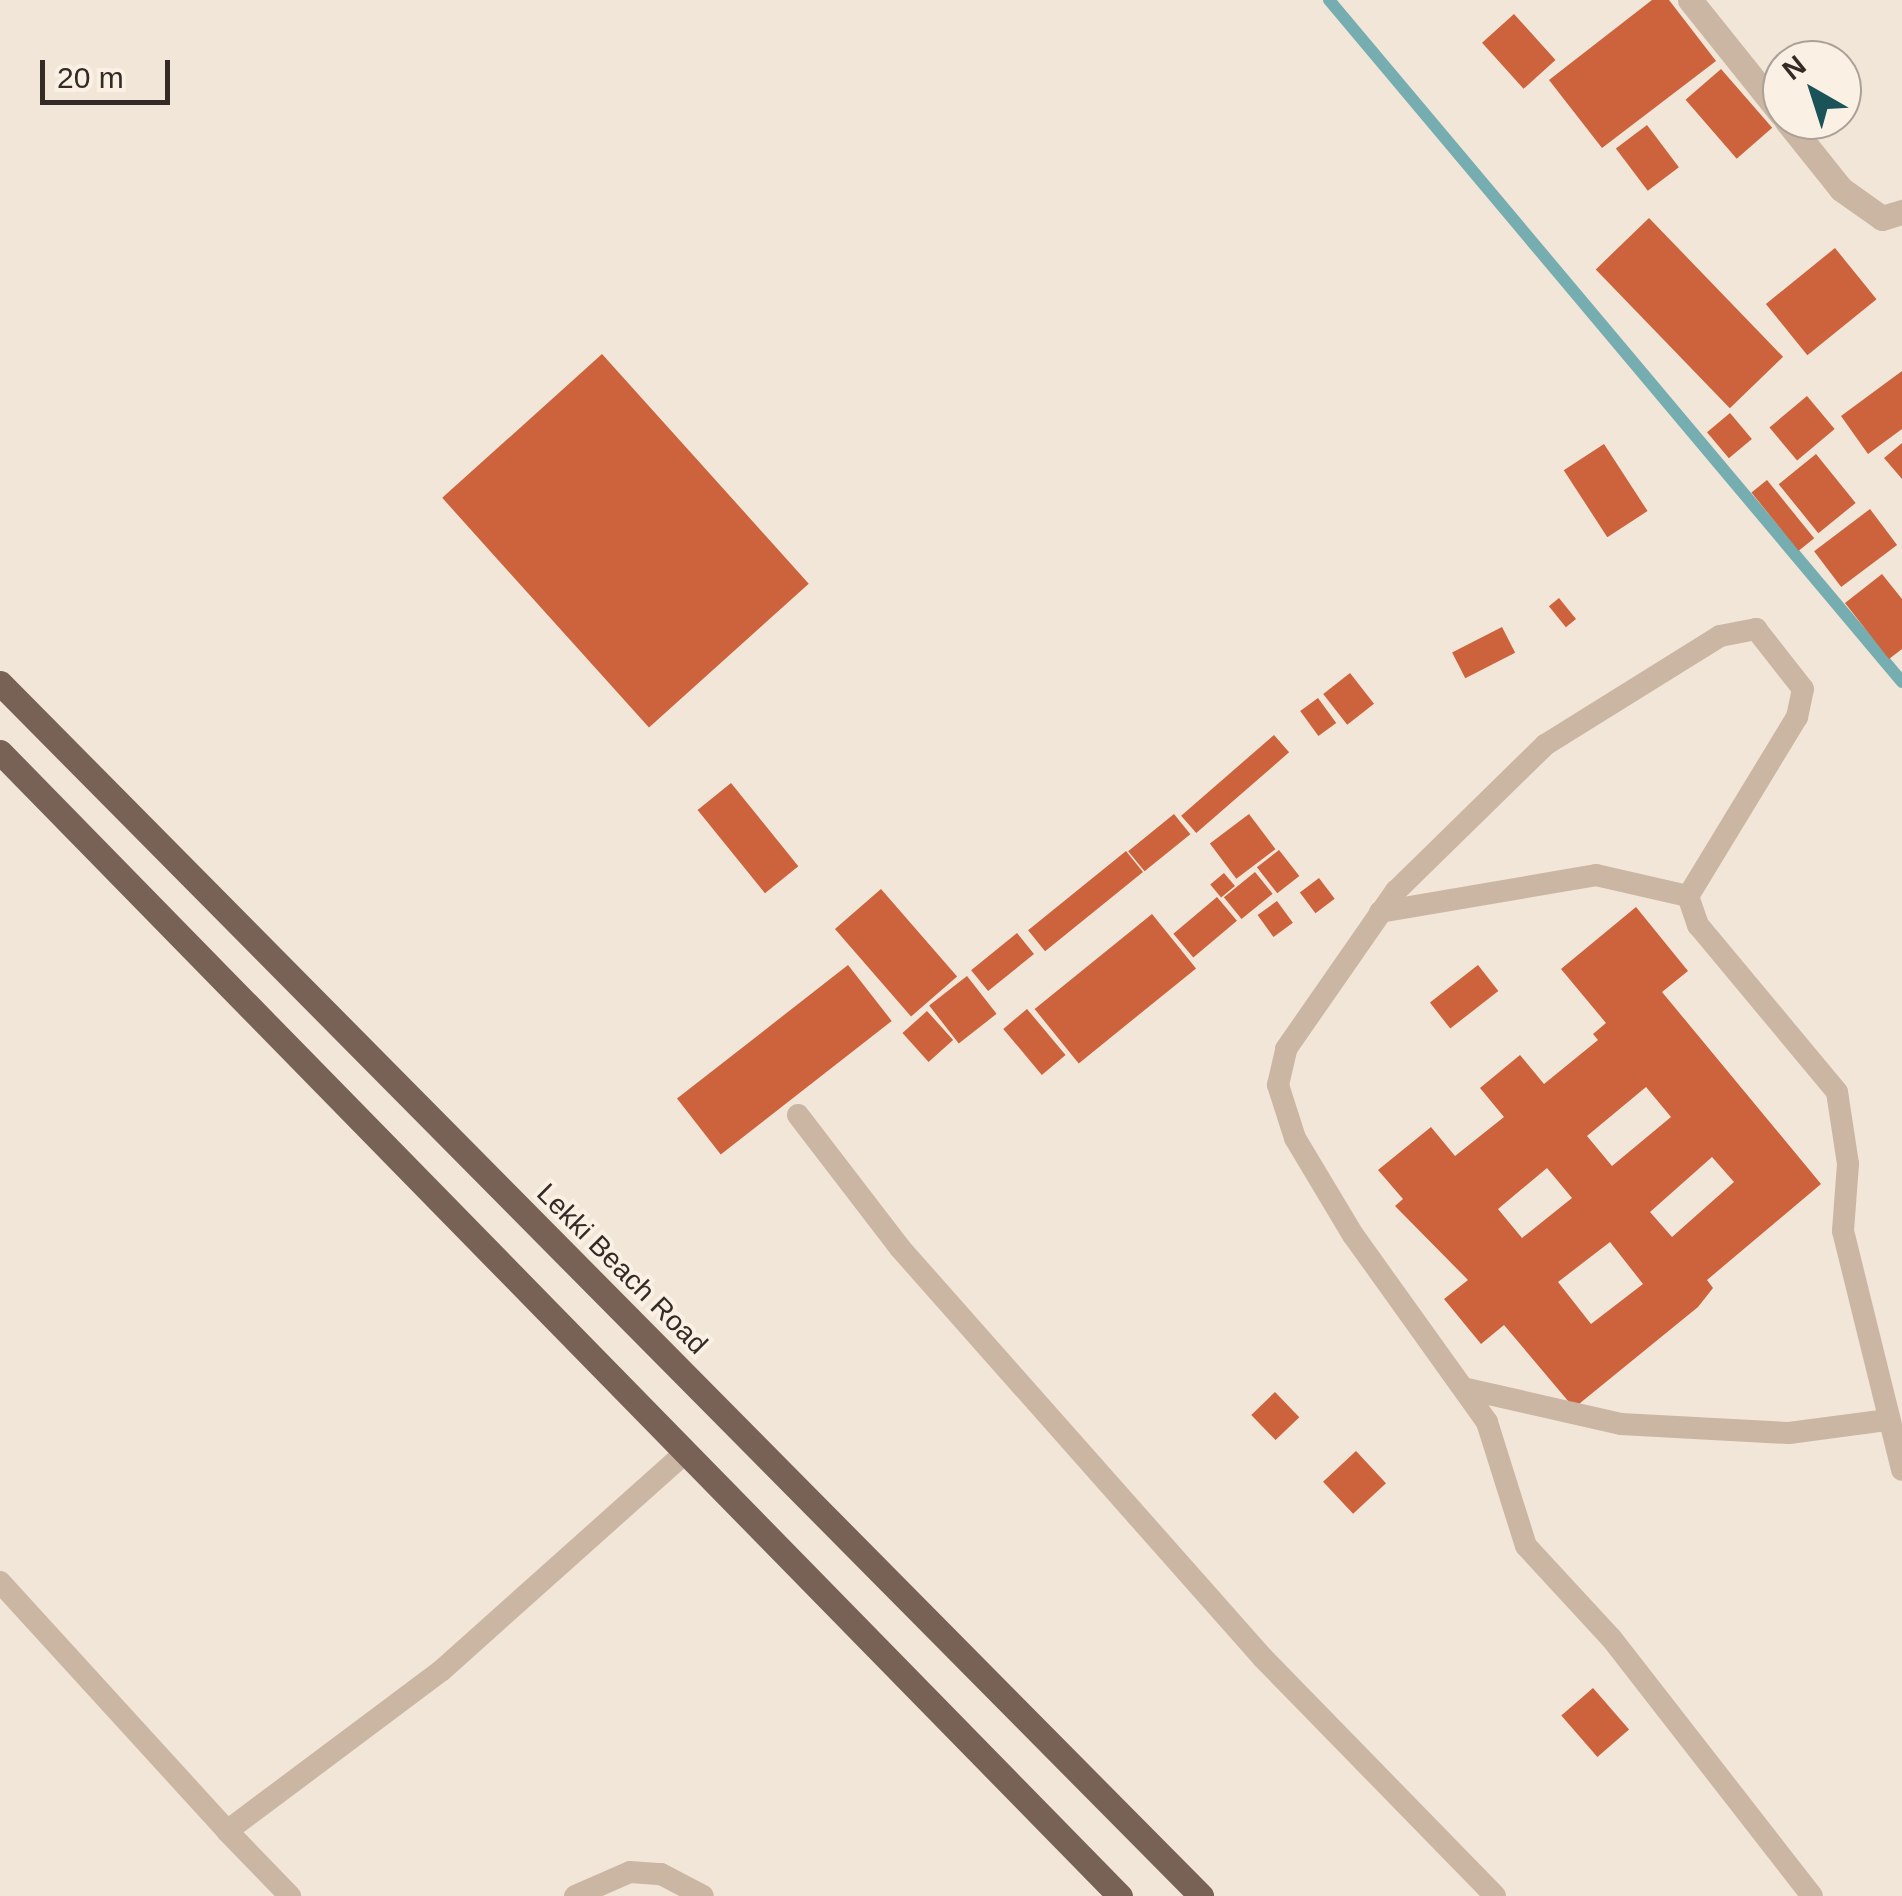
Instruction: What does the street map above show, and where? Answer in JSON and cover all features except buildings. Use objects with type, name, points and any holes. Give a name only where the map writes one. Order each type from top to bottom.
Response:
[{"type":"main road","name":"Lekki Beach Road","points":[[0,683],[1201,1896]]},
{"type":"main road","points":[[0,752],[1120,1896]]},
{"type":"street","points":[[1690,0],[1762,90]]},
{"type":"street","points":[[1801,140],[1840,189],[1882,218],[1902,212]]},
{"type":"lane","points":[[1688,896],[1796,718],[1803,689],[1756,629],[1720,636],[1545,745],[1380,912],[1286,1049],[1278,1085],[1294,1138],[1353,1236],[1467,1390],[1526,1546],[1612,1638],[1812,1896]]},
{"type":"lane","points":[[1380,912],[1596,875],[1688,896]]},
{"type":"lane","points":[[1688,896],[1698,924],[1837,1092],[1848,1164],[1844,1231],[1886,1420],[1902,1470]]},
{"type":"lane","points":[[798,1115],[900,1248],[1263,1658],[1494,1896]]},
{"type":"lane","points":[[1467,1390],[1621,1424],[1789,1433],[1886,1420]]},
{"type":"lane","points":[[227,1830],[441,1671],[686,1452]]},
{"type":"lane","points":[[0,1582],[290,1896]]},
{"type":"lane","points":[[575,1896],[630,1872],[661,1874],[702,1896]]},
{"type":"waterway","points":[[1329,0],[1902,682]]}]
